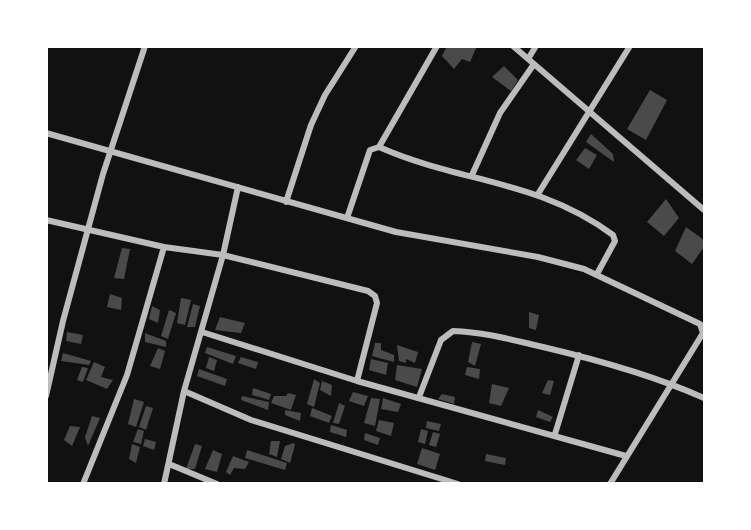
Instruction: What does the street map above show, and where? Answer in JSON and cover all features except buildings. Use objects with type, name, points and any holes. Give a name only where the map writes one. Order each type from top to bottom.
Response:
[{"type":"street","points":[[47,393],[87,231],[110,151],[145,46]]},
{"type":"street","points":[[286,202],[311,125],[326,95],[356,46]]},
{"type":"street","points":[[379,147],[437,46]]},
{"type":"street","points":[[513,46],[704,209]]},
{"type":"street","points":[[528,59],[536,46]]},
{"type":"street","points":[[538,194],[630,46]]},
{"type":"street","points":[[472,175],[500,113],[534,64]]},
{"type":"street","points":[[46,133],[286,202],[428,239],[538,257],[597,274],[700,324],[703,333],[610,483]]},
{"type":"street","points":[[347,218],[370,150],[379,147],[436,168],[472,175],[538,194],[577,210],[613,235],[614,246],[597,274]]},
{"type":"street","points":[[164,483],[184,391],[223,255],[238,187]]},
{"type":"street","points":[[46,220],[164,247],[223,255],[361,288],[375,296],[376,303],[357,381]]},
{"type":"street","points":[[83,483],[127,375],[164,247]]},
{"type":"street","points":[[419,397],[441,340],[453,331],[479,332],[579,355],[670,383],[705,398]]},
{"type":"street","points":[[202,332],[357,381],[555,434],[626,456]]},
{"type":"street","points":[[555,434],[579,355]]},
{"type":"street","points":[[184,391],[260,423],[458,483]]},
{"type":"street","points":[[169,464],[217,483]]}]
